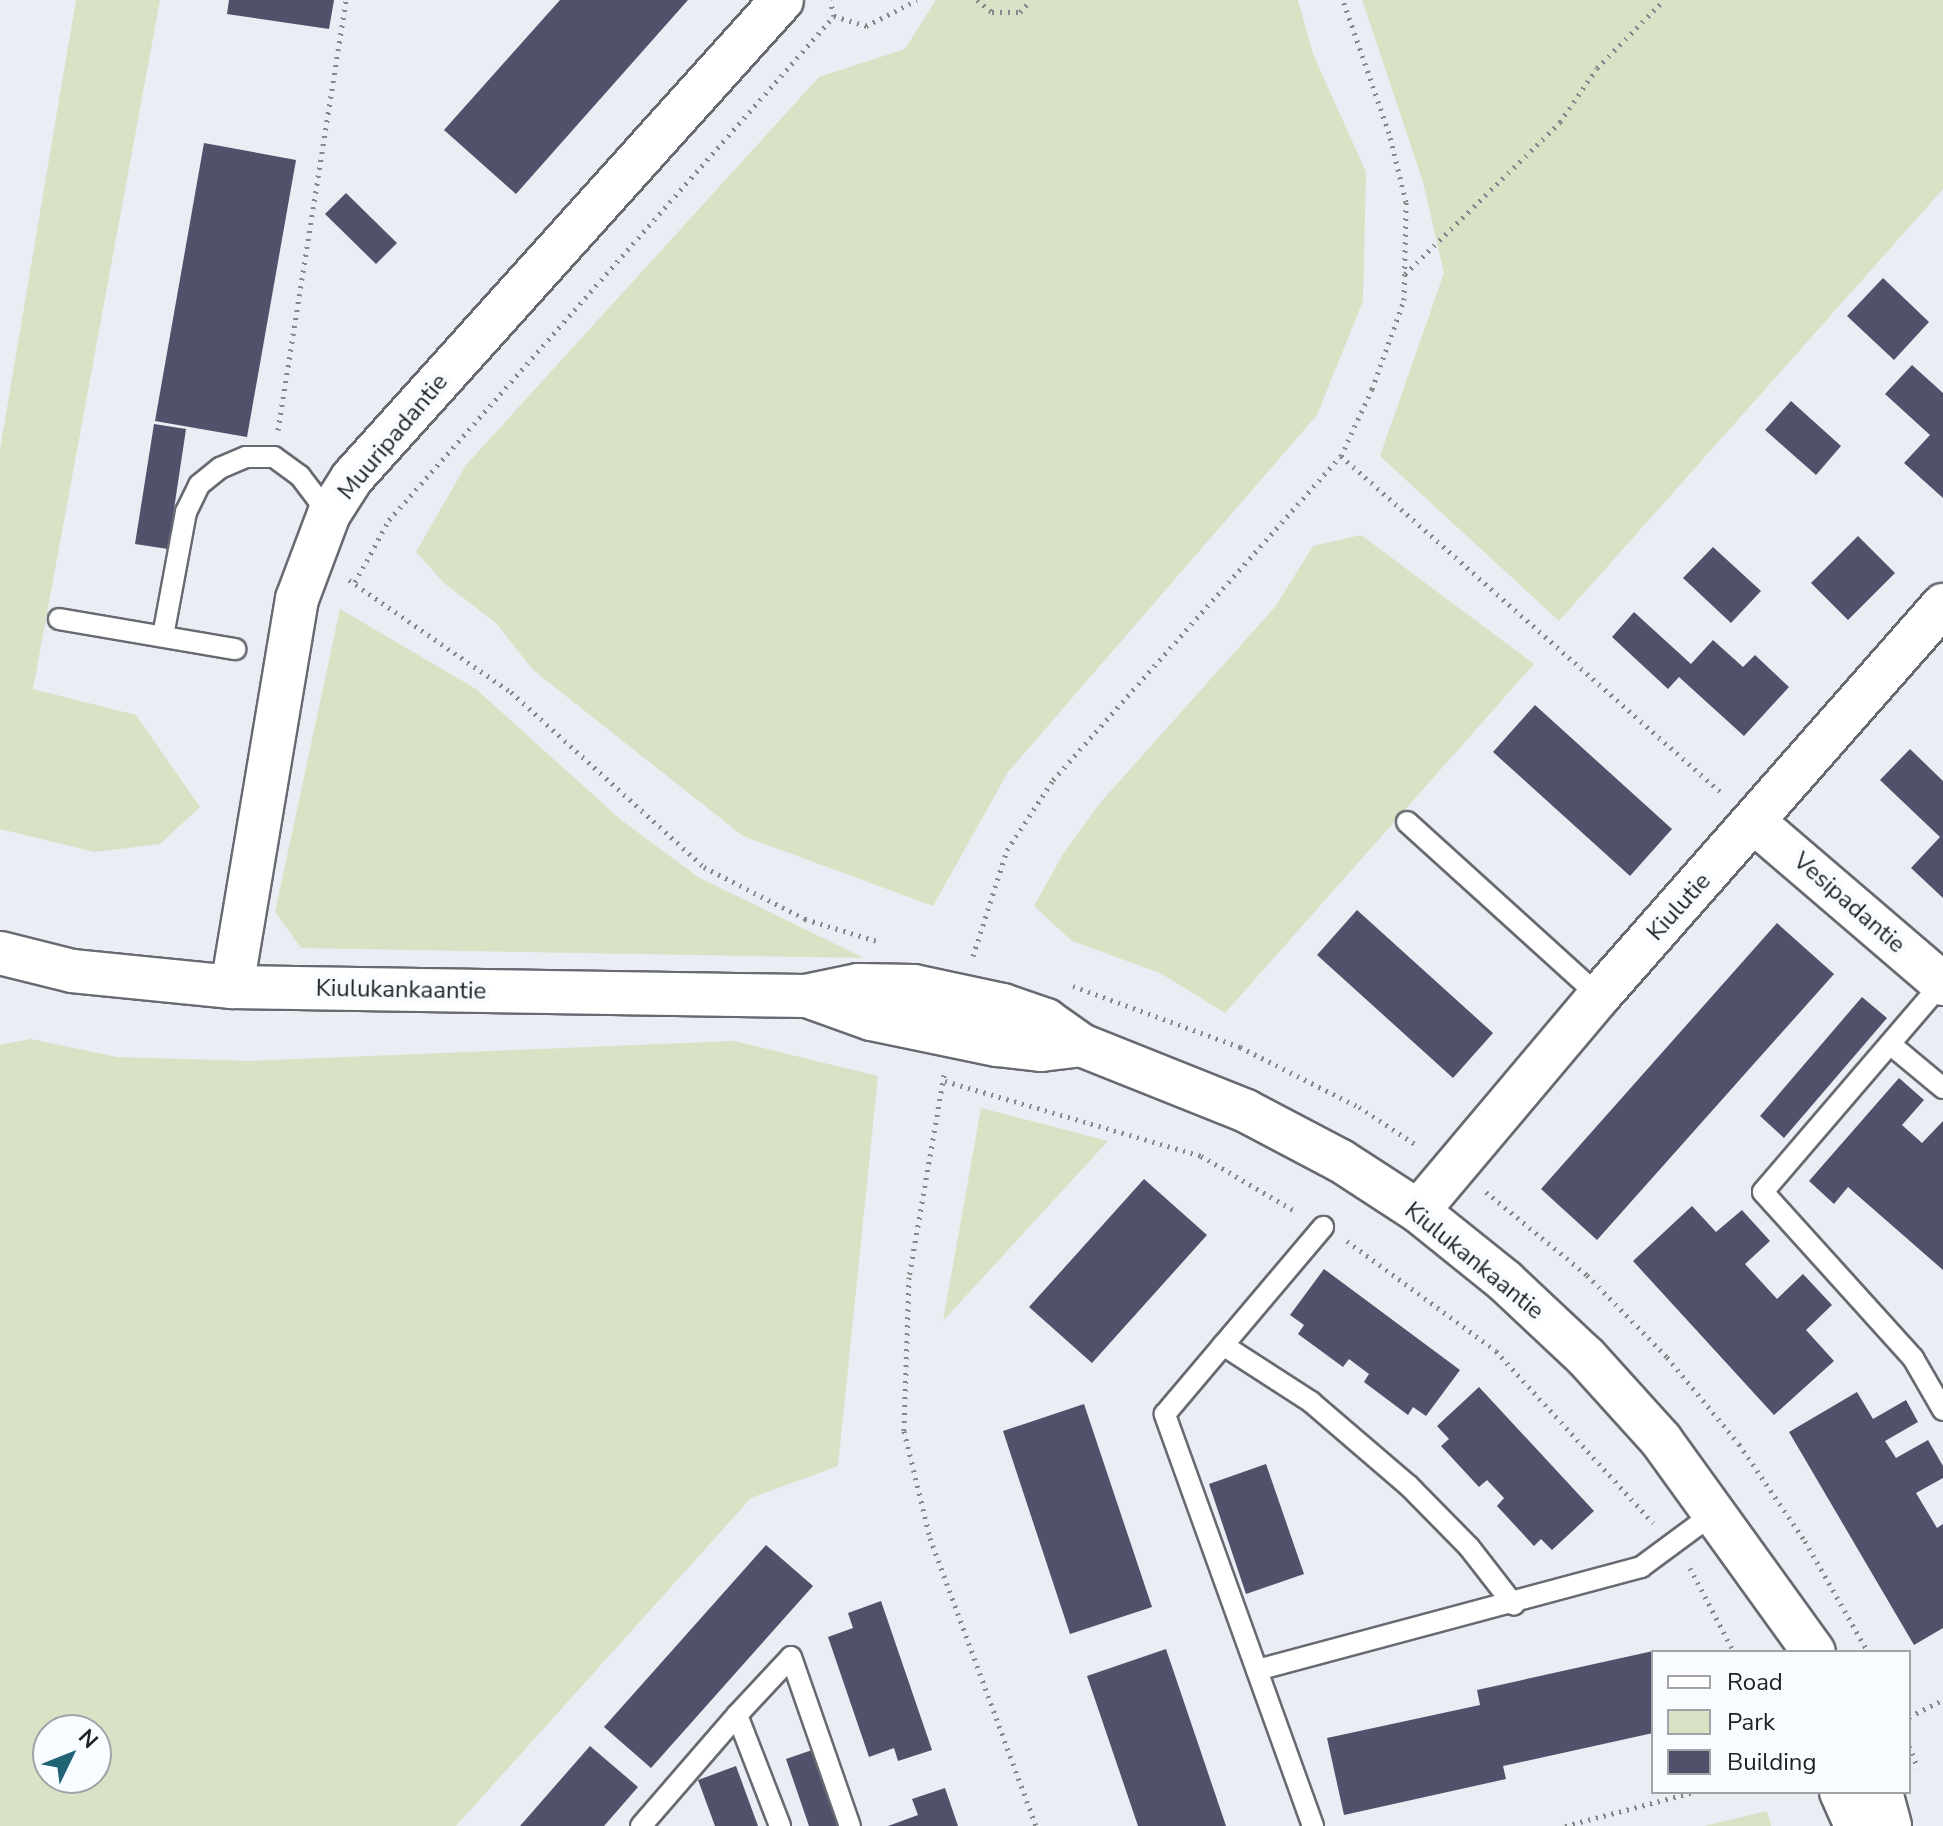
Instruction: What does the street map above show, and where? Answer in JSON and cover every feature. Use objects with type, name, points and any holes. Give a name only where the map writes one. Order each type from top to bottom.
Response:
[{"type":"street","name":"Muuripadantie","points":[[232,987],[297,599],[329,514],[363,467],[770,4]]},
{"type":"street","name":"Kiulutie","points":[[1418,1211],[1599,996],[1943,605]]},
{"type":"street","name":"Vesipadantie","points":[[1754,822],[1942,983]]},
{"type":"street","name":"Kiulukankaantie","points":[[0,953],[72,971],[232,987],[805,996],[858,985],[914,986],[964,996],[1046,1020],[1081,1045],[1246,1111],[1341,1161],[1418,1211],[1586,1357],[1661,1440],[1717,1511],[1771,1597],[1812,1650]]},
{"type":"street","name":"Kiulukankaantie","points":[[805,996],[871,1019],[955,1036],[1041,1050],[1081,1045]]},
{"type":"street","name":"Kiulukankaantie","points":[[1771,1597],[1786,1650]]},
{"type":"street","points":[[1842,1794],[1856,1826]]},
{"type":"street","points":[[1882,1794],[1890,1826]]},
{"type":"lane","points":[[163,636],[186,512],[199,485],[220,468],[246,457],[274,457],[300,476],[329,514]]},
{"type":"lane","points":[[59,619],[235,649]]},
{"type":"lane","points":[[1407,822],[1599,996]]},
{"type":"lane","points":[[1942,983],[1763,1192],[1913,1358],[1943,1410]]},
{"type":"lane","points":[[1890,1044],[1943,1088]]},
{"type":"lane","points":[[1313,1826],[1165,1414],[1323,1227]]},
{"type":"lane","points":[[1223,1345],[1311,1402],[1408,1485],[1469,1547],[1514,1605]]},
{"type":"lane","points":[[1257,1670],[1514,1605],[1641,1567],[1674,1546],[1717,1511]]},
{"type":"lane","points":[[641,1826],[791,1657],[850,1826]]},
{"type":"lane","points":[[737,1715],[780,1826]]},
{"type":"path","points":[[274,457],[346,0]]},
{"type":"path","points":[[830,0],[834,16]]},
{"type":"path","points":[[834,16],[866,26],[917,0]]},
{"type":"path","points":[[977,0],[992,12],[1020,12],[1031,0]]},
{"type":"path","points":[[964,996],[1007,850],[1053,780],[1341,456],[1404,300],[1406,202],[1343,0]]},
{"type":"path","points":[[1404,275],[1560,122],[1597,68],[1664,0]]},
{"type":"path","points":[[355,582],[389,520],[834,16]]},
{"type":"path","points":[[1341,456],[1754,822]]},
{"type":"path","points":[[955,1036],[942,1080],[909,1277],[904,1431],[930,1538],[1036,1826]]},
{"type":"path","points":[[942,1080],[1201,1156],[1359,1248],[1496,1351],[1674,1546],[1700,1582],[1733,1650]]},
{"type":"path","points":[[1911,1716],[1943,1700]]},
{"type":"path","points":[[1565,1826],[1686,1794]]},
{"type":"green space","points":[[76,0],[160,0],[33,689],[136,715],[200,807],[160,844],[95,852],[0,829],[0,449]]},
{"type":"green space","points":[[936,0],[1298,0],[1313,54],[1366,172],[1363,301],[1317,415],[1008,772],[933,906],[743,836],[533,670],[496,623],[444,583],[416,552],[466,465],[819,77],[905,49]]},
{"type":"green space","points":[[1362,0],[1943,0],[1943,189],[1559,621],[1380,456],[1444,273],[1423,182]]},
{"type":"green space","points":[[1361,535],[1534,664],[1225,1013],[1160,973],[1072,941],[1034,906],[1063,854],[1100,803],[1275,607],[1313,546]]},
{"type":"green space","points":[[340,609],[476,689],[620,819],[698,877],[864,958],[301,948],[275,912]]},
{"type":"green space","points":[[31,1039],[117,1057],[250,1061],[734,1041],[878,1076],[838,1466],[751,1498],[456,1826],[0,1826],[0,1045]]},
{"type":"green space","points":[[981,1108],[1108,1141],[943,1321]]},
{"type":"green space","points":[[1767,1811],[1771,1826],[1704,1826]]},
{"type":"building","points":[[229,0],[334,0],[329,29],[227,14]]},
{"type":"building","points":[[560,0],[688,0],[516,194],[444,130]]},
{"type":"building","points":[[204,143],[296,160],[247,437],[155,421]]},
{"type":"building","points":[[346,193],[397,243],[376,264],[325,214]]},
{"type":"building","points":[[1883,278],[1929,322],[1894,360],[1847,316]]},
{"type":"building","points":[[1912,365],[1943,393],[1943,498],[1904,463],[1930,435],[1885,394]]},
{"type":"building","points":[[1791,401],[1841,446],[1816,475],[1765,430]]},
{"type":"building","points":[[154,424],[186,429],[168,549],[135,544]]},
{"type":"building","points":[[1858,536],[1895,573],[1848,620],[1811,583]]},
{"type":"building","points":[[1713,547],[1761,591],[1731,623],[1683,578]]},
{"type":"building","points":[[1634,612],[1691,664],[1713,640],[1743,667],[1755,655],[1789,687],[1744,736],[1679,677],[1668,689],[1612,637]]},
{"type":"building","points":[[1535,705],[1672,829],[1630,876],[1493,752]]},
{"type":"building","points":[[1910,749],[1943,781],[1943,898],[1911,868],[1940,837],[1880,780]]},
{"type":"building","points":[[1357,910],[1493,1033],[1453,1078],[1317,955]]},
{"type":"building","points":[[1777,923],[1834,974],[1597,1240],[1541,1189]]},
{"type":"building","points":[[1862,997],[1887,1018],[1784,1138],[1760,1116]]},
{"type":"building","points":[[1899,1078],[1924,1100],[1902,1125],[1922,1143],[1943,1121],[1943,1270],[1848,1187],[1834,1204],[1809,1181]]},
{"type":"building","points":[[1144,1179],[1207,1235],[1092,1363],[1029,1307]]},
{"type":"building","points":[[1692,1206],[1716,1232],[1742,1210],[1770,1241],[1745,1264],[1777,1299],[1803,1274],[1832,1305],[1806,1330],[1834,1361],[1774,1415],[1633,1261]]},
{"type":"building","points":[[1324,1269],[1460,1370],[1426,1416],[1413,1407],[1408,1415],[1364,1382],[1369,1374],[1349,1359],[1343,1367],[1298,1334],[1304,1325],[1290,1315]]},
{"type":"building","points":[[1479,1387],[1594,1511],[1552,1550],[1541,1539],[1534,1546],[1497,1506],[1504,1498],[1487,1480],[1479,1487],[1441,1446],[1449,1439],[1437,1426]]},
{"type":"building","points":[[1857,1392],[1873,1419],[1906,1400],[1918,1422],[1885,1441],[1896,1458],[1928,1440],[1943,1466],[1943,1478],[1916,1493],[1937,1528],[1943,1524],[1943,1628],[1914,1645],[1789,1432]]},
{"type":"building","points":[[1084,1404],[1152,1607],[1070,1634],[1003,1431]]},
{"type":"building","points":[[1266,1464],[1304,1574],[1246,1594],[1209,1484]]},
{"type":"building","points":[[766,1545],[813,1586],[651,1768],[604,1727]]},
{"type":"building","points":[[881,1601],[932,1750],[898,1761],[894,1748],[869,1757],[828,1637],[853,1628],[848,1613]]},
{"type":"building","points":[[1166,1649],[1226,1826],[1138,1826],[1087,1676]]},
{"type":"building","points":[[1651,1651],[1651,1733],[1503,1766],[1506,1779],[1344,1815],[1327,1738],[1480,1705],[1477,1690]]},
{"type":"building","points":[[590,1746],[638,1787],[604,1826],[520,1826]]},
{"type":"building","points":[[815,1749],[841,1826],[809,1826],[786,1759]]},
{"type":"building","points":[[736,1766],[758,1826],[715,1826],[698,1780]]},
{"type":"building","points":[[945,1788],[958,1826],[888,1826],[918,1815],[912,1799]]}]
